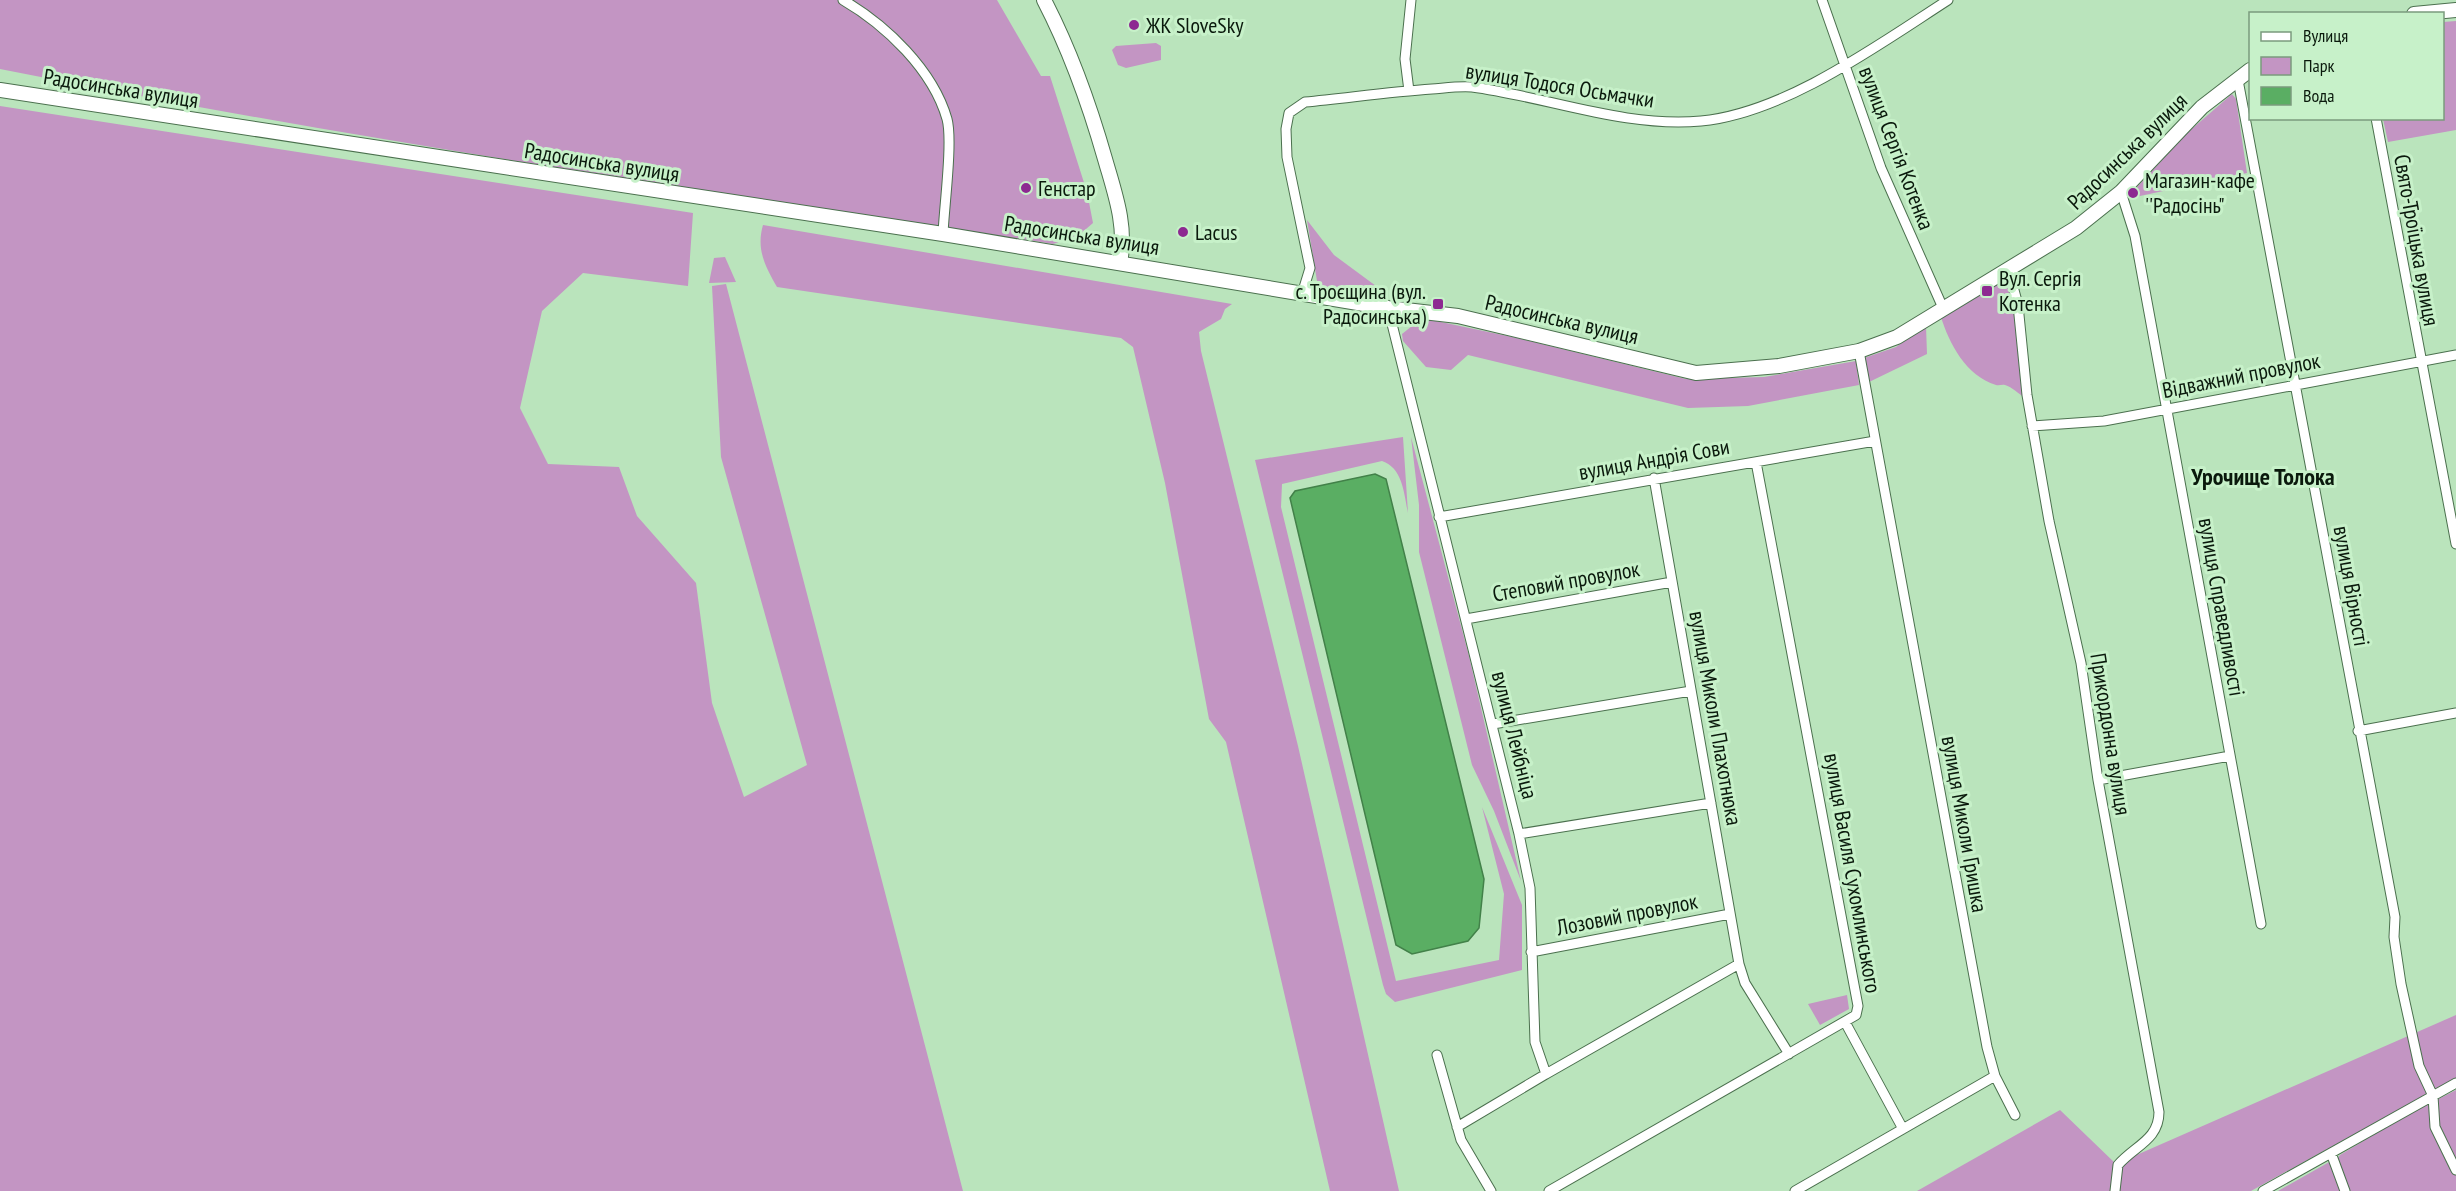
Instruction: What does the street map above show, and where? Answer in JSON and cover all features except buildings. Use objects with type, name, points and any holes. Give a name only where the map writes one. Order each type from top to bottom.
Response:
[{"type":"main road","points":[[1044,0],[1071,52],[1087,94],[1121,212],[1124,241],[1120,262]]},
{"type":"main road","points":[[2435,12],[2456,10]]},
{"type":"main road","name":"Радосинська вулиця","points":[[0,90],[943,234],[1388,308],[1458,316],[1696,374],[1779,366],[1859,351],[1897,337],[2076,228],[2121,192],[2202,107],[2249,71]]},
{"type":"street","points":[[843,0],[894,39],[928,81],[947,120],[943,234]]},
{"type":"street","points":[[1408,91],[1405,59],[1411,0]]},
{"type":"street","name":"вулиця Сергія Котенка","points":[[1822,0],[1881,168],[1943,308]]},
{"type":"street","name":"вулиця Тодося Осьмачки","points":[[1302,294],[1310,268],[1287,157],[1286,129],[1289,113],[1305,102],[1470,87],[1527,97],[1575,109],[1632,117],[1701,121],[1766,105],[1844,66],[1947,0]]},
{"type":"street","name":"вулиця Вірності","points":[[2238,80],[2268,254],[2297,385],[2358,731],[2395,917],[2394,938],[2401,984],[2419,1066],[2433,1095]]},
{"type":"street","name":"Свято-Троїцька вулиця","points":[[2376,120],[2456,544]]},
{"type":"street","name":"вулиця Справедливості","points":[[2121,192],[2135,236],[2261,924]]},
{"type":"street","name":"Прикордонна вулиця","points":[[2008,268],[2018,305],[2032,426],[2049,521],[2081,663],[2098,780],[2158,1112],[2158,1122],[2149,1140],[2118,1165],[2115,1191]]},
{"type":"street","name":"вулиця Лейбніца","points":[[1388,308],[1519,834],[1530,888],[1534,1042],[1546,1074]]},
{"type":"street","name":"вулиця Миколи Гришка","points":[[1859,351],[1987,1047],[1995,1076],[2015,1115]]},
{"type":"street","name":"Відважний провулок","points":[[2032,426],[2104,421],[2456,355]]},
{"type":"street","name":"вулиця Андрія Сови","points":[[1439,517],[1875,441]]},
{"type":"street","name":"вулиця Василя Сухомлинського","points":[[1550,1191],[1856,1015],[1858,1006],[1756,462]]},
{"type":"street","name":"вулиця Миколи Плахотнюка","points":[[1654,478],[1739,964],[1745,983],[1789,1054]]},
{"type":"street","name":"Степовий провулок","points":[[1466,619],[1672,582]]},
{"type":"street","points":[[1493,724],[1691,691]]},
{"type":"street","points":[[2358,731],[2456,713]]},
{"type":"street","points":[[2098,780],[2230,756]]},
{"type":"street","points":[[1519,834],[1711,803]]},
{"type":"street","name":"Лозовий провулок","points":[[1531,952],[1730,914]]},
{"type":"street","points":[[1457,1128],[1546,1074],[1739,964]]},
{"type":"street","points":[[1845,1022],[1903,1129]]},
{"type":"street","points":[[1437,1055],[1457,1128],[1491,1191]]},
{"type":"street","points":[[1795,1191],[1995,1076]]},
{"type":"street","points":[[2263,1191],[2456,1083]]},
{"type":"street","points":[[2433,1095],[2435,1127],[2456,1170]]},
{"type":"street","points":[[2331,1153],[2344,1191]]},
{"type":"green space","points":[[0,0],[997,0],[1041,76],[1050,76],[1087,192],[1093,223],[1079,235],[1053,244],[394,141],[0,69]]},
{"type":"green space","points":[[2456,21],[2456,130],[2388,142],[2383,120],[2444,120],[2444,22]]},
{"type":"green space","points":[[1156,43],[1161,46],[1161,60],[1126,68],[1118,65],[1112,50],[1116,46]]},
{"type":"green space","points":[[2232,94],[2236,99],[2247,173],[2126,199],[2186,134]]},
{"type":"green space","points":[[0,106],[693,213],[688,286],[583,273],[542,311],[520,408],[548,464],[619,467],[637,516],[696,583],[712,703],[744,797],[807,765],[721,457],[712,286],[726,284],[963,1191],[0,1191]]},
{"type":"green space","points":[[1307,220],[1334,255],[1376,286],[1376,295],[1371,299],[1325,291],[1318,287]]},
{"type":"green space","points":[[763,225],[1232,304],[1225,309],[1221,319],[1199,332],[1201,351],[1298,746],[1399,1191],[1330,1191],[1226,742],[1209,719],[1165,483],[1133,347],[1121,338],[777,287],[761,250]]},
{"type":"green space","points":[[725,257],[736,282],[709,283],[714,258]]},
{"type":"green space","points":[[1999,281],[2009,283],[2013,291],[2025,398],[2008,386],[1985,381],[1976,374],[1954,348],[1941,317]]},
{"type":"green space","points":[[1422,318],[1517,338],[1686,379],[1764,377],[1856,361],[1859,385],[1748,406],[1688,408],[1468,355],[1451,370],[1426,367],[1403,341],[1402,334]]},
{"type":"green space","points":[[1926,326],[1927,354],[1869,382],[1864,358],[1896,347]]},
{"type":"green space","points":[[1403,437],[1408,513],[1404,490],[1398,476],[1389,464],[1382,461],[1282,484],[1281,507],[1396,981],[1499,960],[1504,894],[1482,807],[1522,905],[1522,970],[1395,1002],[1386,994],[1383,985],[1255,460]]},
{"type":"green space","points":[[1411,437],[1469,656],[1521,881],[1494,811],[1472,765],[1419,552],[1419,505]]},
{"type":"green space","points":[[1847,995],[1849,1009],[1820,1025],[1808,1004]]},
{"type":"green space","points":[[2456,1015],[2456,1078],[2251,1191],[1917,1191],[2060,1110],[2116,1164]]},
{"type":"green space","points":[[2456,1090],[2456,1191],[2347,1191],[2337,1159],[2340,1155],[2400,1119]]},
{"type":"green space","points":[[2331,1161],[2341,1191],[2278,1191]]},
{"type":"water","points":[[1375,474],[1386,479],[1484,879],[1479,928],[1468,941],[1412,954],[1396,945],[1290,498],[1295,491]]},
{"type":"place","name":"ЖК SloveSky","points":[[1134,25]]},
{"type":"place","name":"Генстар","points":[[1026,188]]},
{"type":"place","name":"Магазин-кафе ''Радосінь\"","points":[[2133,193]]},
{"type":"place","name":"Lacus","points":[[1183,232]]},
{"type":"place","name":"Вул. Сергія Котенка","points":[[1987,291]]},
{"type":"place","name":"с. Троєщина (вул. Радосинська)","points":[[1438,304]]},
{"type":"district","name":"Урочище Толока","points":[[2263,476]]}]
